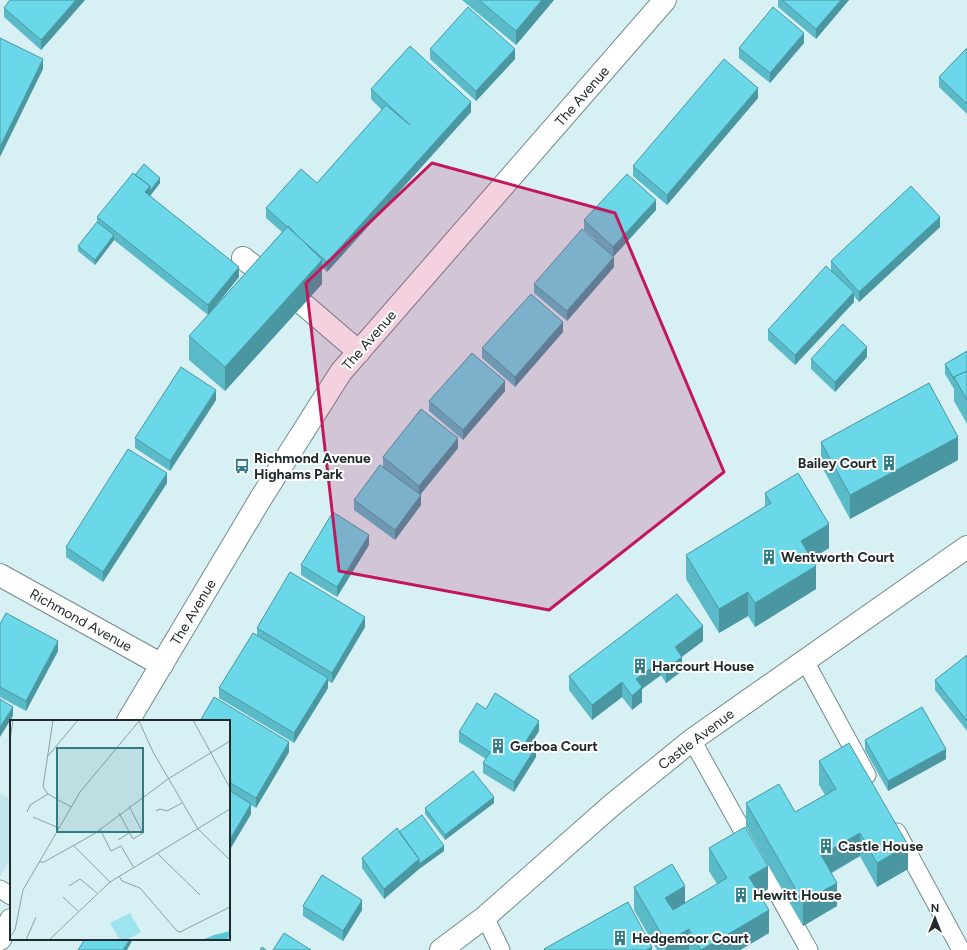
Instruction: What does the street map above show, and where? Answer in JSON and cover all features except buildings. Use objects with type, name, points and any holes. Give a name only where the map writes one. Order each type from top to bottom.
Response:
[{"type":"street","name":"The Avenue","points":[[129,720],[265,492],[340,372],[665,0]]},
{"type":"street","points":[[243,258],[265,275]]},
{"type":"street","points":[[303,304],[359,352]]},
{"type":"street","name":"Castle Avenue","points":[[441,950],[485,917],[612,805],[692,740],[967,547]]},
{"type":"street","name":"Richmond Avenue","points":[[0,575],[162,665]]},
{"type":"street","points":[[0,939],[10,922]]},
{"type":"lane","points":[[805,660],[876,792]]},
{"type":"lane","points":[[692,740],[809,950]]},
{"type":"lane","points":[[890,819],[961,950]]},
{"type":"lane","points":[[0,889],[10,895]]},
{"type":"lane","points":[[485,917],[502,950]]},
{"type":"highlighted area","points":[[432,163],[615,213],[724,472],[549,610],[339,571],[306,283]]},
{"type":"shaded area","points":[[0,793],[10,798],[10,860],[0,877]]},
{"type":"place","name":"Bailey Court","points":[[889,463]]},
{"type":"place","name":"Richmond Avenue Highams Park","points":[[242,466]]},
{"type":"place","name":"Wentworth Court","points":[[769,557]]},
{"type":"place","name":"Harcourt House","points":[[640,666]]},
{"type":"place","name":"Gerboa Court","points":[[498,746]]},
{"type":"place","name":"Castle House","points":[[826,846]]},
{"type":"place","name":"Hewitt House","points":[[741,895]]},
{"type":"place","name":"Hedgemoor Court","points":[[620,938]]}]
